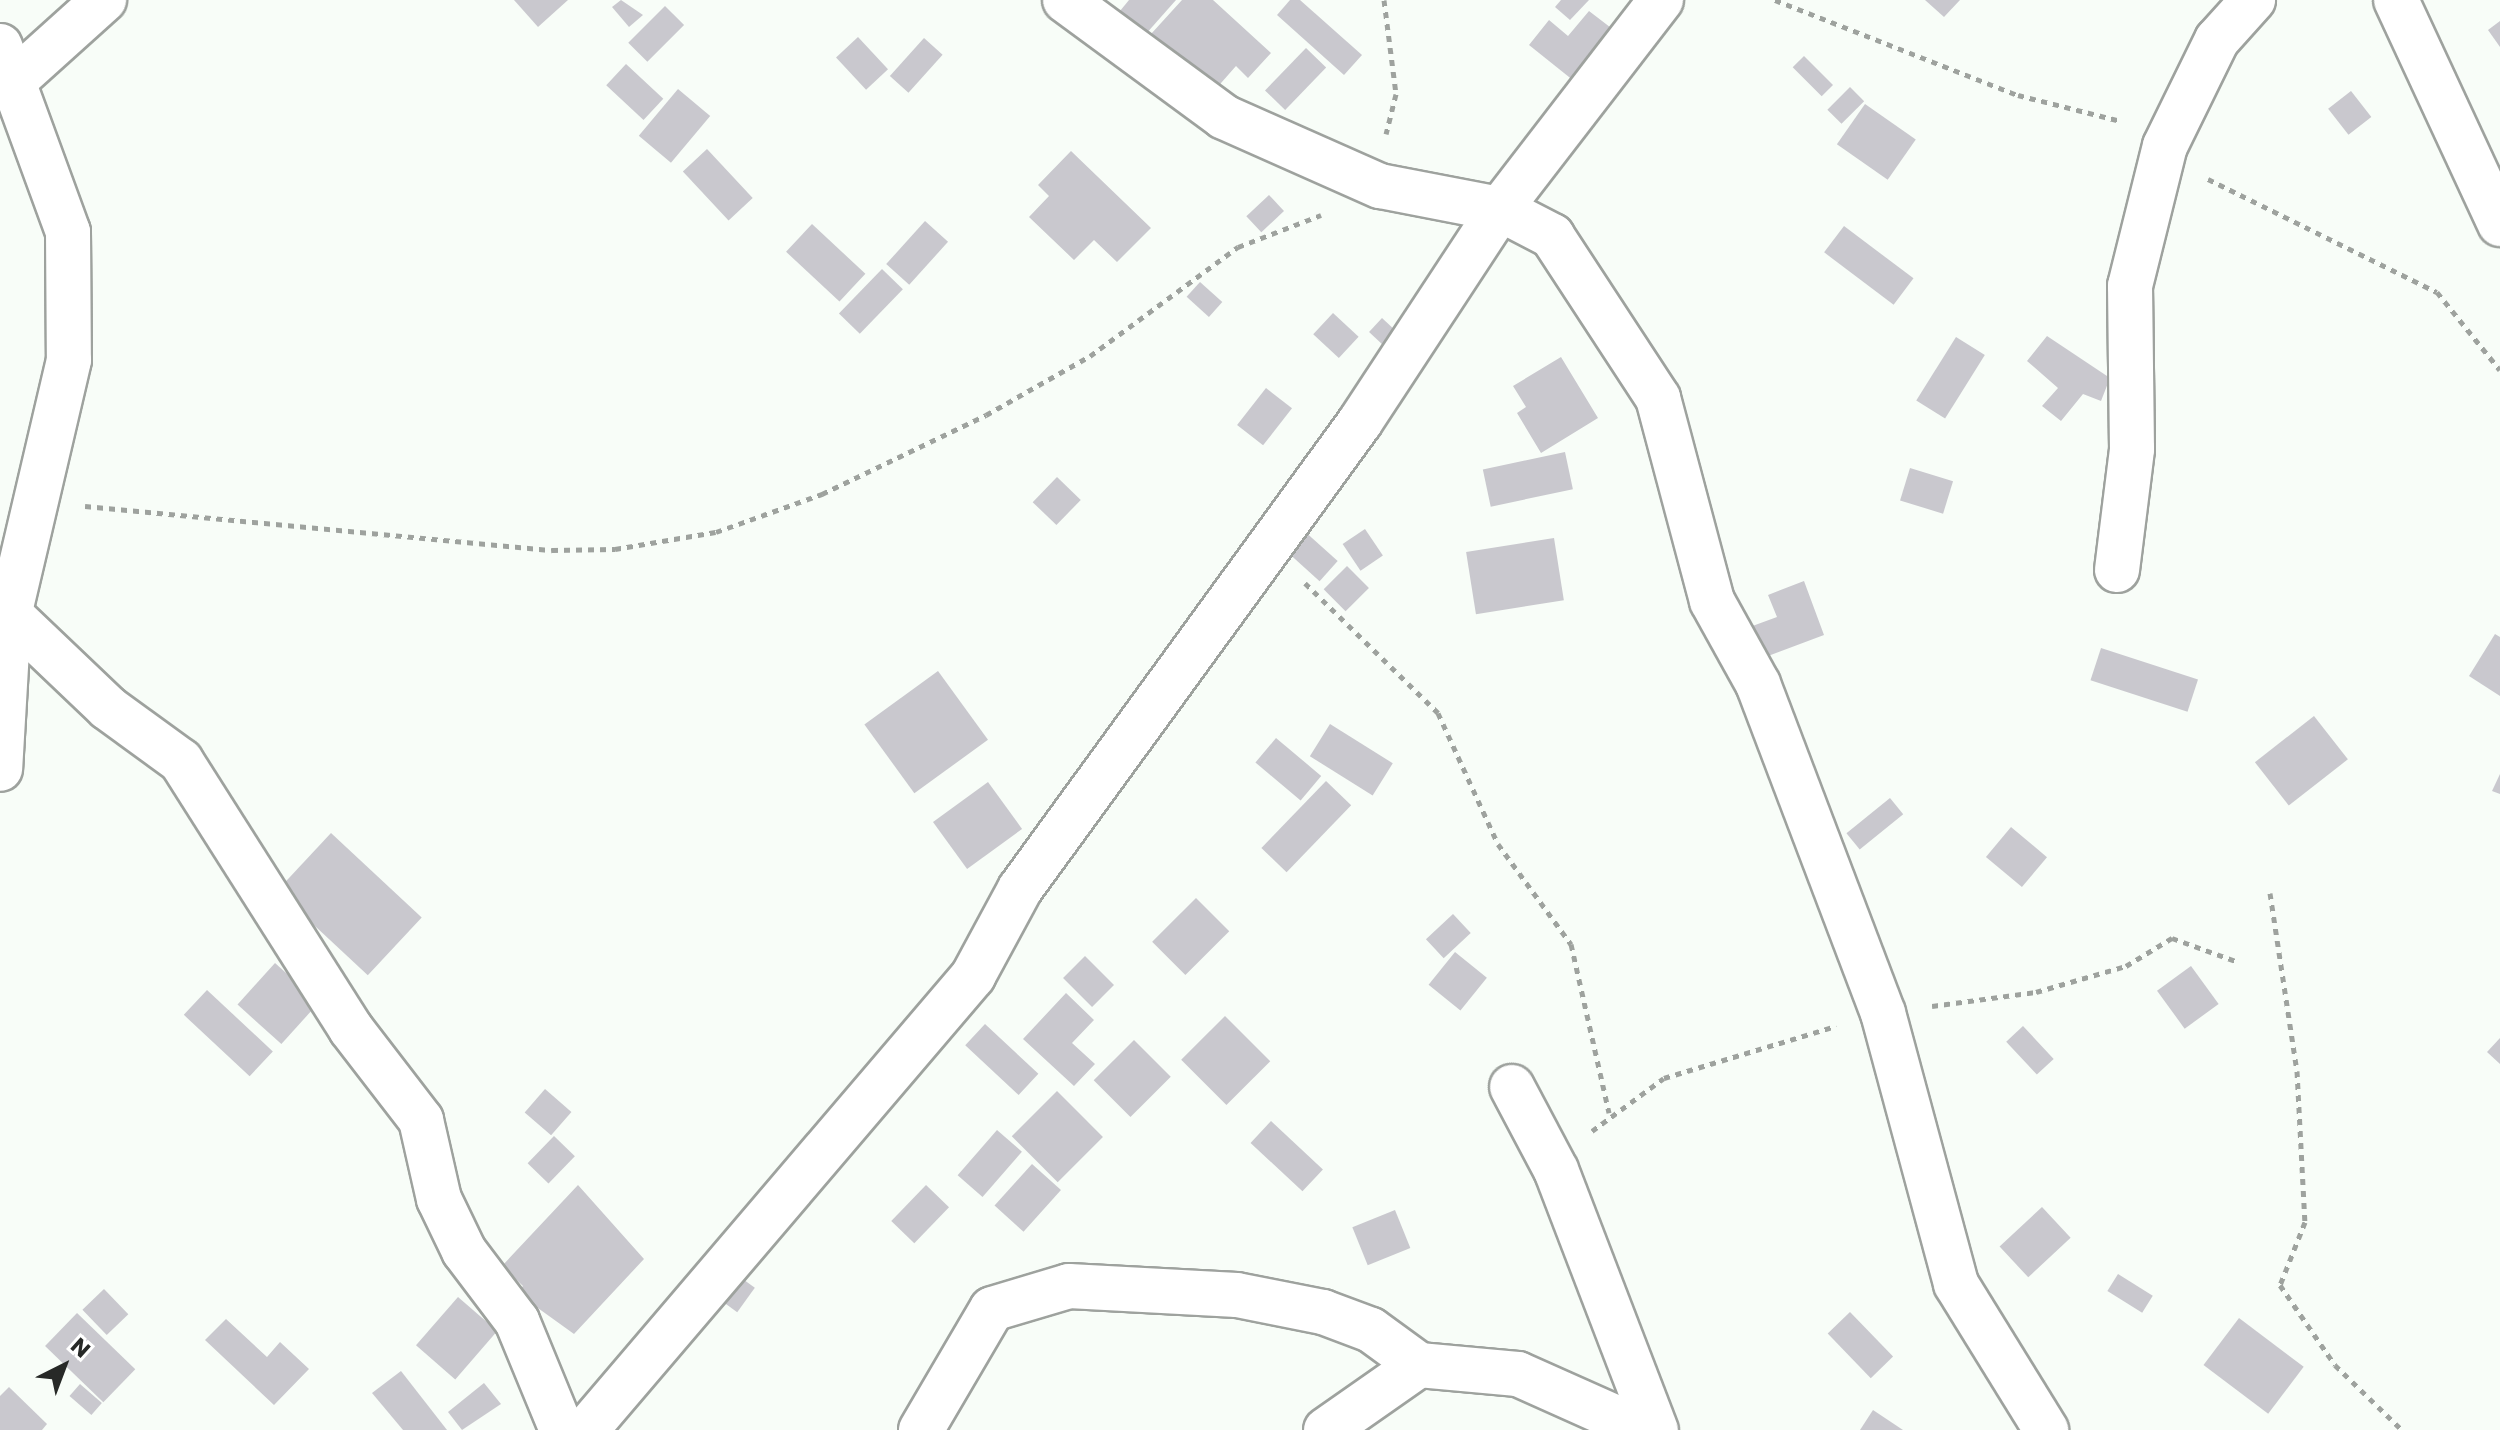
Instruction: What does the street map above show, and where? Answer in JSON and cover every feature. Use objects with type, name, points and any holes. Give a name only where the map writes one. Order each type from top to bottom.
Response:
[{"type":"street","points":[[0,769],[4,610],[40,501],[69,360],[68,232],[8,63],[104,0]]},
{"type":"street","points":[[1065,0],[1224,117],[1380,186],[1500,209],[1552,236],[1658,398],[1712,601],[1758,684],[1883,1013],[1956,1284],[2046,1430]]},
{"type":"street","points":[[586,1430],[973,976],[1020,889],[1145,724],[1267,546],[1360,422],[1500,209],[1661,0]]},
{"type":"street","points":[[2117,570],[2132,449],[2130,286],[2165,146],[2217,40],[2253,0]]},
{"type":"street","points":[[2396,0],[2500,224]]},
{"type":"street","points":[[4,610],[108,708],[181,761],[351,1029],[421,1120],[439,1199],[464,1251],[517,1321],[562,1430]]},
{"type":"street","points":[[1512,1087],[1556,1170],[1656,1430]]},
{"type":"street","points":[[921,1430],[992,1309],[1069,1286],[1237,1295],[1323,1312],[1371,1330],[1419,1365],[1518,1374],[1643,1430]]},
{"type":"street","points":[[1326,1430],[1419,1365]]},
{"type":"path","points":[[40,501],[552,550],[615,549],[716,532],[822,494],[986,415],[1090,356],[1238,247],[1380,186],[1396,94],[1384,0]]},
{"type":"path","points":[[1267,546],[1438,713],[1498,844],[1571,944],[1609,1113]]},
{"type":"path","points":[[2270,893],[2297,1071],[2305,1222],[2280,1285],[2335,1365],[2402,1430]]},
{"type":"path","points":[[1556,1170],[1609,1113],[1664,1078],[1883,1013],[2036,992],[2126,966],[2172,938],[2236,961]]},
{"type":"building","points":[[514,0],[568,0],[538,27]]},
{"type":"building","points":[[621,0],[643,15],[629,27],[612,7]]},
{"type":"building","points":[[1129,0],[1176,0],[1145,35],[1120,11]]},
{"type":"building","points":[[1182,0],[1213,0],[1271,53],[1248,78],[1236,66],[1214,91],[1151,34]]},
{"type":"building","points":[[1290,0],[1300,0],[1362,55],[1344,75],[1277,15]]},
{"type":"building","points":[[1561,0],[1589,0],[1570,20],[1555,7]]},
{"type":"building","points":[[1925,0],[1960,0],[1944,17]]},
{"type":"building","points":[[665,6],[684,25],[647,62],[628,43]]},
{"type":"building","points":[[1589,11],[1619,34],[1579,85],[1529,45],[1549,20],[1568,36]]},
{"type":"building","points":[[2500,21],[2500,47],[2488,30]]},
{"type":"building","points":[[858,37],[888,69],[866,90],[836,57]]},
{"type":"building","points":[[924,38],[943,55],[908,93],[890,76]]},
{"type":"building","points":[[1306,48],[1326,67],[1285,110],[1265,90]]},
{"type":"building","points":[[1804,56],[1833,85],[1822,96],[1793,67]]},
{"type":"building","points":[[626,64],[663,99],[644,120],[606,85]]},
{"type":"building","points":[[1850,87],[1864,101],[1842,124],[1827,110]]},
{"type":"building","points":[[678,89],[710,116],[671,163],[639,136]]},
{"type":"building","points":[[2351,91],[2371,117],[2348,135],[2328,109]]},
{"type":"building","points":[[1865,104],[1916,140],[1888,180],[1837,144]]},
{"type":"building","points":[[707,149],[753,198],[729,221],[683,172]]},
{"type":"building","points":[[1071,151],[1151,228],[1117,262],[1094,240],[1074,260],[1029,217],[1049,196],[1038,185]]},
{"type":"building","points":[[1269,195],[1284,211],[1261,232],[1246,216]]},
{"type":"building","points":[[925,221],[948,242],[909,285],[886,264]]},
{"type":"building","points":[[812,224],[865,274],[839,302],[786,252]]},
{"type":"building","points":[[1844,226],[1913,278],[1894,305],[1824,252]]},
{"type":"building","points":[[882,269],[903,289],[860,334],[839,314]]},
{"type":"building","points":[[1200,282],[1222,302],[1209,317],[1187,297]]},
{"type":"building","points":[[1333,313],[1359,337],[1339,358],[1313,334]]},
{"type":"building","points":[[1382,318],[1398,333],[1385,347],[1369,332]]},
{"type":"building","points":[[2047,336],[2110,378],[2101,401],[2083,394],[2061,421],[2042,406],[2058,388],[2027,361]]},
{"type":"building","points":[[1956,337],[1985,355],[1945,419],[1916,401]]},
{"type":"building","points":[[1561,357],[1598,418],[1541,453],[1517,413],[1526,407],[1513,386]]},
{"type":"building","points":[[1266,388],[1292,408],[1263,445],[1237,425]]},
{"type":"building","points":[[1565,452],[1573,489],[1491,507],[1483,469]]},
{"type":"building","points":[[1910,468],[1953,481],[1943,514],[1900,501]]},
{"type":"building","points":[[1057,477],[1081,500],[1056,525],[1033,502]]},
{"type":"building","points":[[1302,529],[1338,561],[1320,581],[1284,549]]},
{"type":"building","points":[[1365,529],[1383,556],[1361,571],[1343,544]]},
{"type":"building","points":[[1554,538],[1564,600],[1476,614],[1466,552]]},
{"type":"building","points":[[1347,566],[1369,588],[1346,611],[1324,589]]},
{"type":"building","points":[[1804,581],[1824,635],[1760,659],[1747,628],[1777,617],[1768,595]]},
{"type":"building","points":[[2495,634],[2500,637],[2500,696],[2469,676]]},
{"type":"building","points":[[2101,648],[2198,680],[2188,712],[2090,680]]},
{"type":"building","points":[[938,671],[988,740],[914,793],[864,724]]},
{"type":"building","points":[[2314,716],[2348,759],[2289,806],[2255,762]]},
{"type":"building","points":[[1330,724],[1393,763],[1373,795],[1310,756]]},
{"type":"building","points":[[1276,738],[1321,776],[1301,800],[1255,763]]},
{"type":"building","points":[[2500,774],[2500,794],[2492,791]]},
{"type":"building","points":[[1326,781],[1351,805],[1287,872],[1261,848]]},
{"type":"building","points":[[988,782],[1022,829],[967,869],[933,822]]},
{"type":"building","points":[[1890,798],[1903,814],[1860,850],[1846,833]]},
{"type":"building","points":[[2011,827],[2047,857],[2022,887],[1986,857]]},
{"type":"building","points":[[331,833],[422,918],[368,975],[277,891]]},
{"type":"building","points":[[1196,898],[1229,931],[1185,975],[1152,942]]},
{"type":"building","points":[[1453,914],[1471,933],[1444,958],[1426,939]]},
{"type":"building","points":[[1455,952],[1487,978],[1460,1010],[1429,985]]},
{"type":"building","points":[[1085,956],[1114,985],[1092,1007],[1063,978]]},
{"type":"building","points":[[275,963],[319,1002],[281,1044],[238,1005]]},
{"type":"building","points":[[2191,966],[2219,1004],[2185,1029],[2157,991]]},
{"type":"building","points":[[207,990],[273,1051],[250,1076],[184,1015]]},
{"type":"building","points":[[1066,993],[1094,1020],[1072,1043],[1095,1064],[1074,1086],[1023,1039]]},
{"type":"building","points":[[1225,1016],[1270,1061],[1226,1105],[1181,1060]]},
{"type":"building","points":[[985,1024],[1038,1074],[1019,1095],[965,1045]]},
{"type":"building","points":[[2023,1026],[2054,1059],[2037,1075],[2006,1042]]},
{"type":"building","points":[[2500,1038],[2500,1064],[2487,1052]]},
{"type":"building","points":[[1134,1040],[1171,1077],[1130,1117],[1094,1080]]},
{"type":"building","points":[[545,1089],[571,1112],[551,1135],[525,1112]]},
{"type":"building","points":[[1057,1091],[1103,1137],[1058,1182],[1012,1136]]},
{"type":"building","points":[[1271,1121],[1323,1169],[1302,1191],[1251,1143]]},
{"type":"building","points":[[997,1130],[1022,1152],[983,1197],[958,1175]]},
{"type":"building","points":[[554,1136],[575,1156],[548,1183],[528,1163]]},
{"type":"building","points":[[1032,1164],[1061,1190],[1024,1232],[995,1206]]},
{"type":"building","points":[[578,1185],[644,1259],[574,1334],[517,1293],[523,1286],[502,1266]]},
{"type":"building","points":[[926,1185],[949,1207],[914,1243],[891,1221]]},
{"type":"building","points":[[2042,1207],[2071,1238],[2028,1277],[2000,1247]]},
{"type":"building","points":[[1395,1210],[1410,1248],[1368,1265],[1352,1227]]},
{"type":"building","points":[[733,1272],[755,1288],[737,1312],[715,1296]]},
{"type":"building","points":[[2118,1274],[2153,1296],[2142,1313],[2107,1291]]},
{"type":"building","points":[[104,1289],[128,1314],[107,1335],[82,1310]]},
{"type":"building","points":[[458,1297],[497,1331],[455,1379],[416,1345]]},
{"type":"building","points":[[1850,1312],[1893,1357],[1871,1378],[1828,1334]]},
{"type":"building","points":[[77,1313],[135,1369],[103,1402],[45,1346]]},
{"type":"building","points":[[2239,1318],[2304,1367],[2268,1414],[2203,1365]]},
{"type":"building","points":[[226,1319],[267,1357],[280,1342],[309,1369],[274,1405],[205,1340]]},
{"type":"building","points":[[401,1371],[447,1430],[403,1430],[372,1393]]},
{"type":"building","points":[[484,1383],[501,1404],[462,1430],[448,1412]]},
{"type":"building","points":[[80,1384],[102,1403],[91,1415],[70,1396]]},
{"type":"building","points":[[9,1387],[47,1424],[42,1430],[0,1430],[0,1396]]},
{"type":"building","points":[[1873,1410],[1903,1430],[1860,1430]]}]
